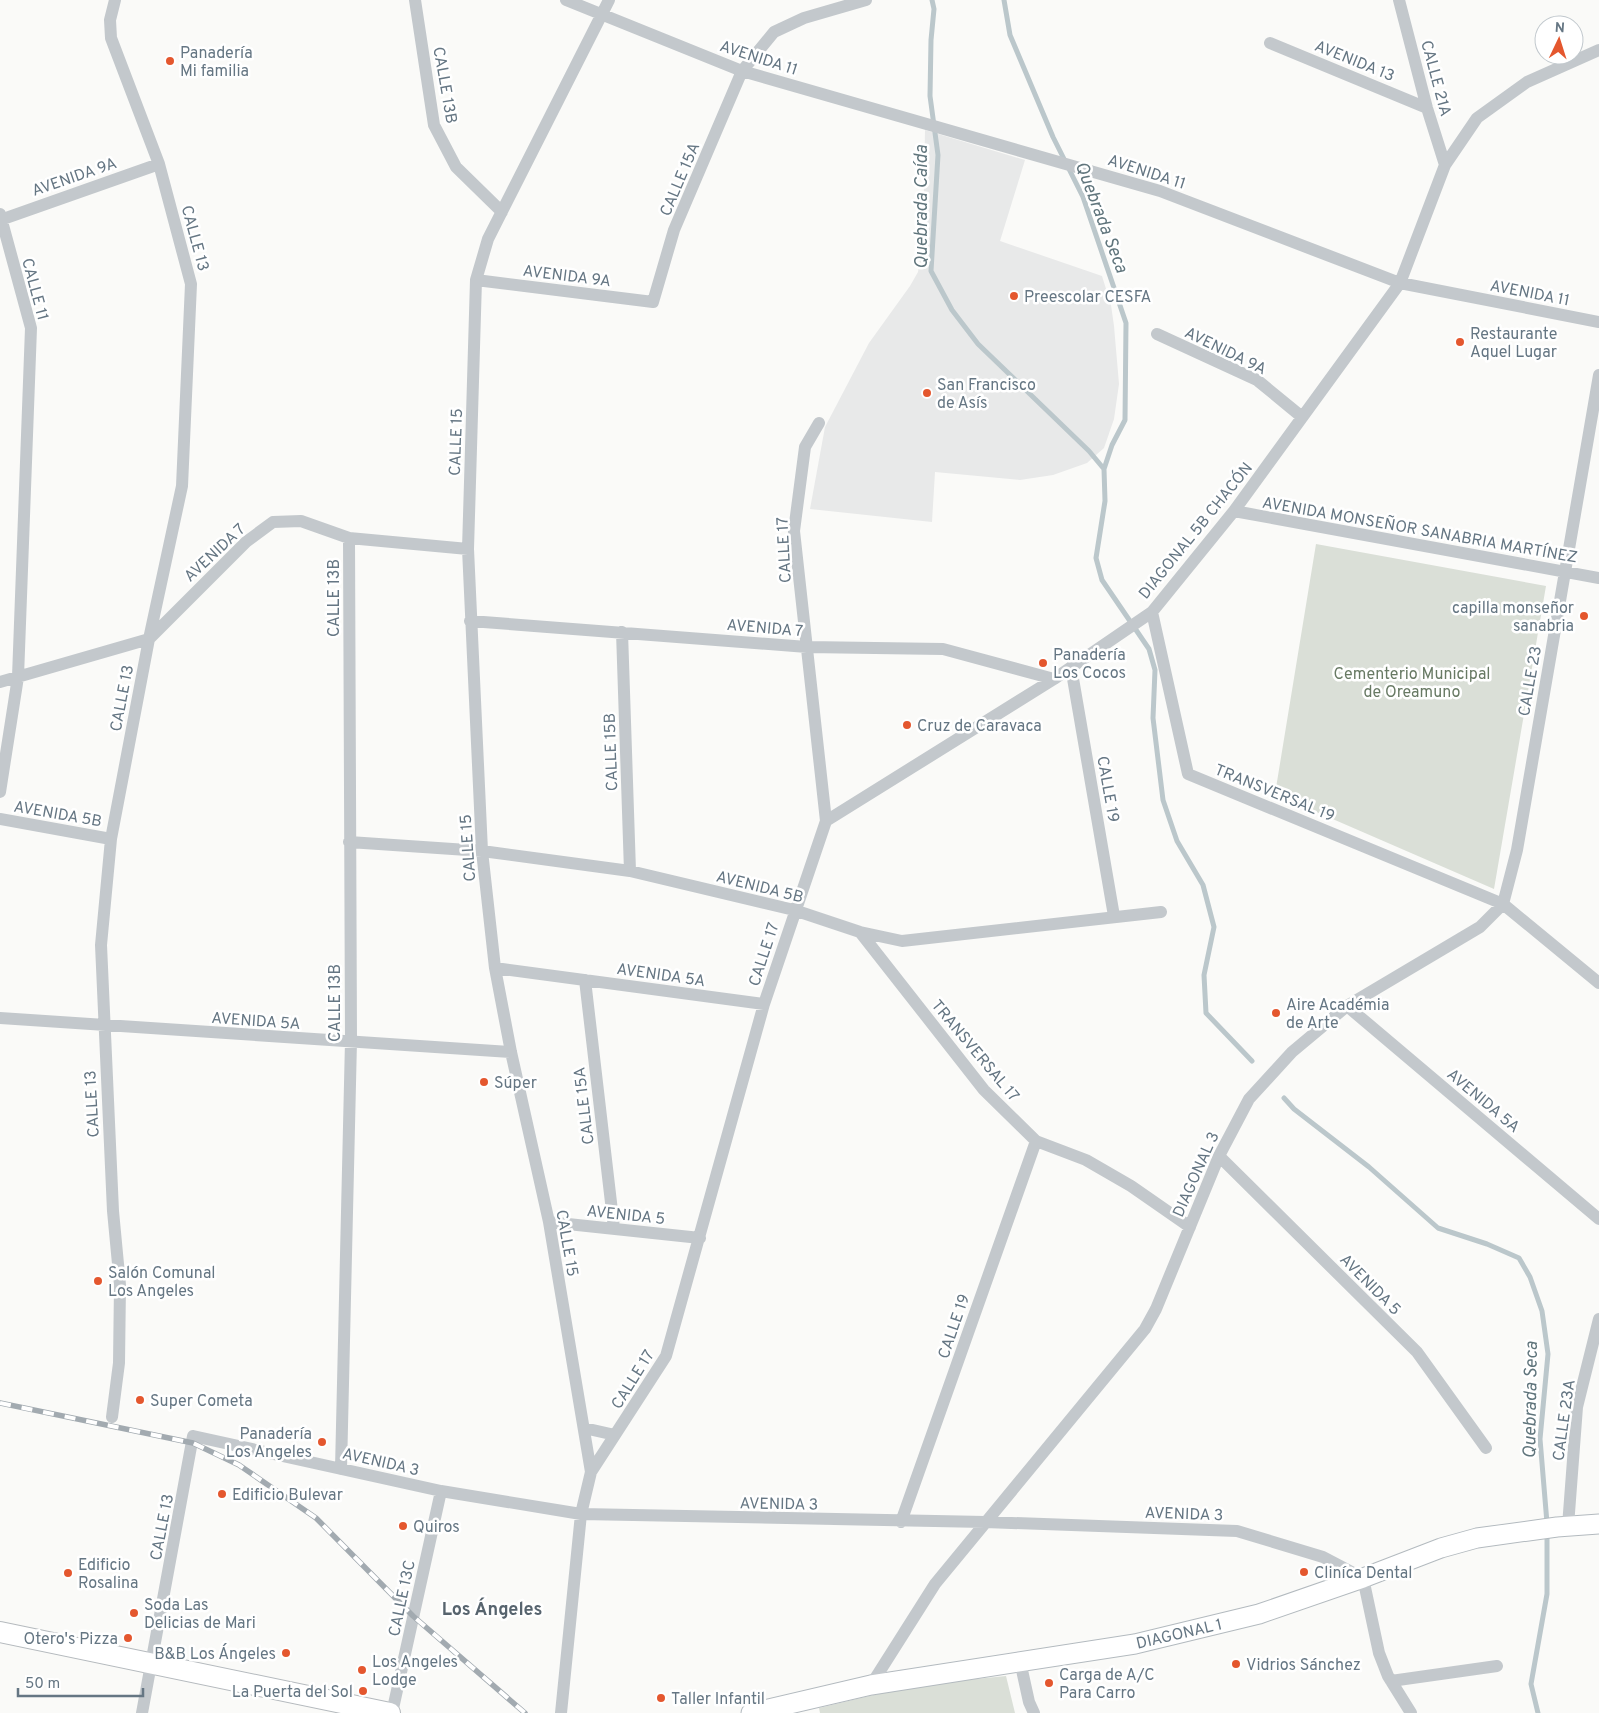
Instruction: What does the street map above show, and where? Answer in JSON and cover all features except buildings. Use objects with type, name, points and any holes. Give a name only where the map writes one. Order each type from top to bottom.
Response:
[{"type":"main road","name":"DIAGONAL 1","points":[[751,1713],[871,1685],[1135,1644],[1259,1614],[1363,1578],[1441,1548],[1478,1538],[1521,1531],[1599,1524]]},
{"type":"main road","points":[[0,1632],[391,1713]]},
{"type":"street","name":"CALLE 13","points":[[112,1417],[119,1363],[120,1284],[113,1211],[103,1026],[101,945],[111,839],[149,639],[182,486],[191,284],[159,164],[111,38],[110,20],[115,0]]},
{"type":"street","name":"CALLE 13B","points":[[415,0],[434,125],[456,167],[502,212]]},
{"type":"street","name":"AVENIDA 11","points":[[566,0],[742,71],[1160,191],[1400,283],[1599,322]]},
{"type":"street","name":"CALLE 15","points":[[561,1713],[581,1514],[591,1472],[549,1222],[511,1052],[495,968],[482,851],[468,549],[476,280],[488,239],[609,0]]},
{"type":"street","name":"CALLE 15A","points":[[653,302],[674,230],[742,71],[774,32],[826,6],[866,0]]},
{"type":"street","name":"CALLE 21A","points":[[1399,0],[1427,108],[1446,165]]},
{"type":"street","name":"AVENIDA 13","points":[[1270,43],[1427,108]]},
{"type":"street","name":"DIAGONAL 5B CHACÓN","points":[[826,821],[1054,679],[1152,612],[1234,511],[1400,283],[1446,165],[1477,118],[1527,82],[1599,50]]},
{"type":"street","name":"AVENIDA 9A","points":[[0,218],[159,164]]},
{"type":"street","name":"CALLE 11","points":[[0,218],[31,328],[18,677],[0,792]]},
{"type":"street","name":"AVENIDA 9A","points":[[476,280],[653,302]]},
{"type":"street","name":"AVENIDA 9A","points":[[1157,334],[1257,380],[1302,417]]},
{"type":"street","name":"CALLE 23","points":[[1503,904],[1517,850],[1599,375]]},
{"type":"street","name":"CALLE 17","points":[[591,1472],[666,1356],[764,1004],[794,910],[826,821],[794,531],[805,447],[819,423]]},
{"type":"street","name":"AVENIDA MONSEÑOR SANABRIA MARTÍNEZ","points":[[1234,511],[1599,578]]},
{"type":"street","name":"AVENIDA 7","points":[[0,682],[149,639],[246,542],[273,522],[301,521],[350,538],[468,549]]},
{"type":"street","name":"CALLE 13B","points":[[341,1468],[351,1041],[349,842],[350,538]]},
{"type":"street","name":"TRANSVERSAL 19","points":[[1152,612],[1188,774],[1503,904]]},
{"type":"street","name":"AVENIDA 7","points":[[470,621],[807,647],[943,649],[1054,679]]},
{"type":"street","name":"CALLE 15B","points":[[622,632],[630,871]]},
{"type":"street","name":"CALLE 19","points":[[1071,667],[1114,916]]},
{"type":"street","name":"AVENIDA 5B","points":[[0,819],[111,839]]},
{"type":"street","name":"AVENIDA 5B","points":[[349,842],[482,851],[630,871],[794,910],[860,932],[902,941],[1161,912]]},
{"type":"street","points":[[1503,904],[1599,983]]},
{"type":"street","name":"DIAGONAL 3","points":[[985,1522],[1145,1329],[1156,1309],[1219,1156],[1249,1099],[1292,1052],[1347,1006],[1480,927],[1503,904]]},
{"type":"street","name":"TRANSVERSAL 17","points":[[860,932],[984,1090],[1036,1141],[1086,1160],[1131,1186],[1190,1227]]},
{"type":"street","name":"AVENIDA 5A","points":[[495,968],[764,1004]]},
{"type":"street","name":"CALLE 15A","points":[[585,980],[614,1228]]},
{"type":"street","name":"AVENIDA 5A","points":[[1347,1006],[1599,1219]]},
{"type":"street","name":"AVENIDA 5A","points":[[0,1018],[511,1052]]},
{"type":"street","name":"CALLE 19","points":[[901,1522],[1036,1141]]},
{"type":"street","name":"AVENIDA 5","points":[[1219,1156],[1416,1352],[1486,1448]]},
{"type":"street","name":"AVENIDA 5","points":[[549,1222],[700,1238]]},
{"type":"street","name":"CALLE 23A","points":[[1563,1527],[1577,1407],[1599,1319]]},
{"type":"street","points":[[584,1428],[615,1435]]},
{"type":"street","name":"CALLE 13","points":[[142,1713],[194,1436]]},
{"type":"street","name":"AVENIDA 3","points":[[194,1436],[441,1491],[581,1514],[901,1522],[985,1522],[1237,1531],[1323,1557],[1363,1578]]},
{"type":"street","name":"CALLE 13C","points":[[391,1713],[441,1491]]},
{"type":"street","points":[[871,1685],[935,1584],[985,1522]]},
{"type":"street","points":[[1363,1578],[1379,1653],[1391,1681],[1411,1713]]},
{"type":"street","points":[[1020,1661],[1029,1702],[1034,1713]]},
{"type":"street","points":[[1391,1681],[1497,1666]]},
{"type":"shaded area","points":[[925,130],[1025,160],[1000,241],[1102,276],[1111,305],[1119,384],[1114,419],[1104,448],[1087,463],[1053,475],[1020,480],[935,472],[932,522],[810,509],[825,427],[869,343],[918,272],[923,241]]},
{"type":"green space","name":"Cementerio Municipal de Oreamuno","points":[[1316,544],[1546,586],[1494,889],[1275,794]]},
{"type":"green space","points":[[1006,1676],[1015,1713],[820,1713],[819,1708],[915,1685]]},
{"type":"waterway","name":"Quebrada Caída","points":[[932,0],[934,9],[931,40],[930,96],[938,155],[931,271],[952,310],[978,344],[1089,451],[1104,469]]},
{"type":"waterway","name":"Quebrada Seca","points":[[1004,0],[1010,35],[1053,137],[1083,197],[1126,323],[1125,420],[1112,445],[1104,469],[1105,501],[1096,558],[1102,580],[1149,649],[1155,670],[1153,718],[1163,800],[1177,841],[1203,885],[1214,927],[1204,975],[1206,1013],[1252,1061]]},
{"type":"waterway","name":"Quebrada Seca","points":[[1284,1098],[1294,1109],[1369,1167],[1438,1228],[1487,1244],[1519,1258],[1530,1277],[1542,1311],[1548,1354],[1540,1439],[1547,1523]]},
{"type":"waterway","name":"Quebrada Seca","points":[[1538,1713],[1531,1684],[1547,1594],[1547,1532]]},
{"type":"railway","points":[[0,1403],[193,1443],[239,1465],[316,1518],[413,1616],[525,1713]]},
{"type":"place","name":"Panadería Mi familia","points":[[170,61]]},
{"type":"place","name":"Preescolar CESFA","points":[[1014,296]]},
{"type":"place","name":"Restaurante Aquel Lugar","points":[[1460,342]]},
{"type":"place","name":"San Francisco de Asís","points":[[927,393]]},
{"type":"place","name":"capilla monseñor sanabria","points":[[1584,616]]},
{"type":"place","name":"Panadería Los Cocos","points":[[1043,663]]},
{"type":"place","name":"Cruz de Caravaca","points":[[907,725]]},
{"type":"place","name":"Aire Académia de Arte","points":[[1276,1013]]},
{"type":"place","name":"Súper","points":[[484,1082]]},
{"type":"place","name":"Salón Comunal Los Angeles","points":[[98,1281]]},
{"type":"place","name":"Super Cometa","points":[[140,1400]]},
{"type":"place","name":"Panadería Los Angeles","points":[[322,1442]]},
{"type":"place","name":"Edificio Bulevar","points":[[222,1494]]},
{"type":"place","name":"Quiros","points":[[403,1526]]},
{"type":"place","name":"Cliníca Dental","points":[[1304,1572]]},
{"type":"place","name":"Edificio Rosalina","points":[[68,1573]]},
{"type":"place","name":"Soda Las Delicias de Mari","points":[[134,1613]]},
{"type":"place","name":"Otero's Pizza","points":[[128,1638]]},
{"type":"place","name":"B&B Los Ángeles","points":[[286,1653]]},
{"type":"place","name":"Vidrios Sánchez","points":[[1236,1664]]},
{"type":"place","name":"Los Angeles Lodge","points":[[362,1670]]},
{"type":"place","name":"Carga de A/C Para Carro","points":[[1049,1683]]},
{"type":"place","name":"La Puerta del Sol","points":[[363,1691]]},
{"type":"place","name":"Taller Infantil","points":[[661,1698]]},
{"type":"district","name":"Los Ángeles","points":[[492,1609]]}]
